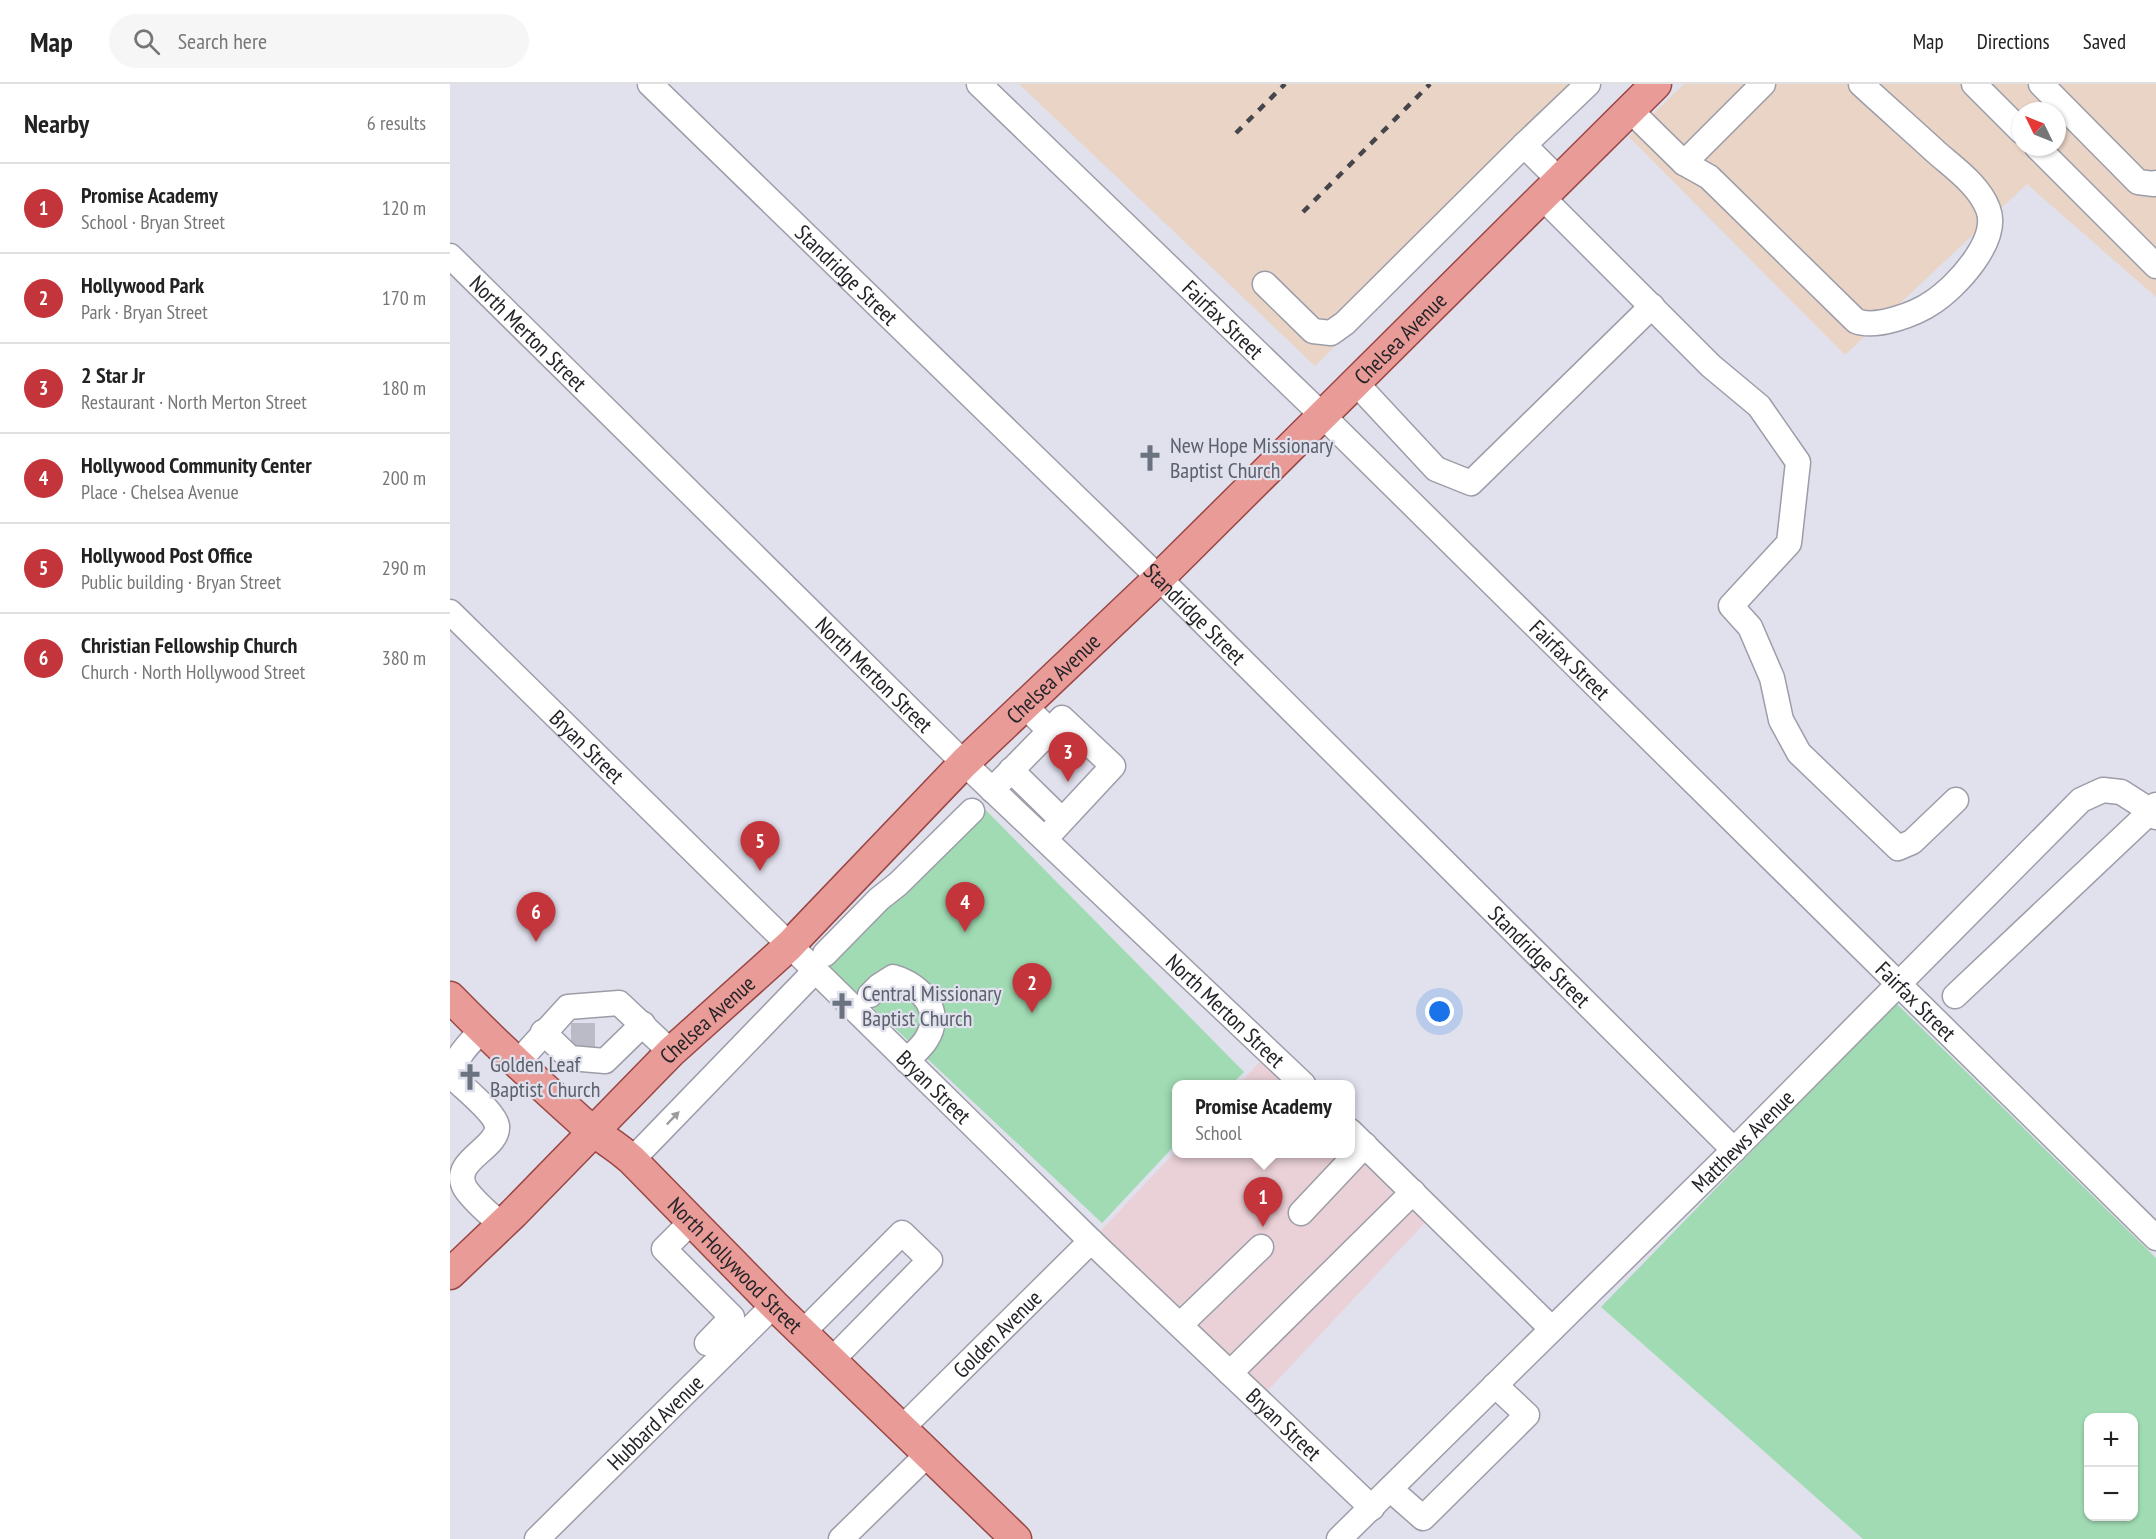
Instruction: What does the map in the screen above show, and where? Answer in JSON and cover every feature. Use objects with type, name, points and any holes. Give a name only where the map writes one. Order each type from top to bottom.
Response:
[{"type":"main road","name":"Chelsea Avenue","points":[[450,1274],[594,1132],[671,1052],[789,946],[964,763],[1159,578],[1656,84]]},
{"type":"main road","name":"North Hollywood Street","points":[[450,997],[482,1030],[594,1132],[617,1146],[632,1160],[774,1305],[1016,1539]]},
{"type":"street","name":"Standridge Street","points":[[650,84],[1159,578],[1734,1150]]},
{"type":"street","name":"Fairfax Street","points":[[979,84],[1322,415],[2156,1238]]},
{"type":"street","points":[[1265,284],[1313,331],[1331,333],[1345,323],[1588,84]]},
{"type":"street","points":[[1683,163],[1763,84]]},
{"type":"street","points":[[1630,110],[1683,163],[1709,177],[1856,321],[1866,325],[1887,322],[1932,303],[1958,281],[1982,250],[1989,232],[1989,210],[1974,186],[1861,84]]},
{"type":"street","points":[[1974,84],[2012,122]]},
{"type":"street","points":[[2040,84],[2139,182],[2156,183]]},
{"type":"street","points":[[1524,145],[1551,188],[1652,306],[1711,366],[1759,406],[1798,462],[1790,543],[1731,606],[1750,627],[1772,678],[1781,720],[1799,753],[1899,848],[1912,842],[1956,800]]},
{"type":"street","points":[[2046,156],[2156,267]]},
{"type":"street","name":"North Merton Street","points":[[450,256],[964,763],[1299,1080]]},
{"type":"street","points":[[1355,382],[1436,469],[1471,483],[1652,306]]},
{"type":"street","name":"Bryan Street","points":[[450,612],[789,946],[820,963],[907,1061],[1091,1241],[1372,1508]]},
{"type":"street","points":[[1024,705],[1050,731]]},
{"type":"street","points":[[992,790],[1062,718],[1113,766],[1045,839]]},
{"type":"street","points":[[1011,770],[1062,820]]},
{"type":"street","name":"Matthews Avenue","points":[[1339,1539],[1734,1150],[2080,800],[2103,790],[2121,792],[2154,811]]},
{"type":"street","points":[[632,1160],[879,899],[898,884],[972,811]]},
{"type":"street","points":[[1955,996],[2154,811]]},
{"type":"street","points":[[903,827],[929,853]]},
{"type":"street","points":[[855,877],[879,899]]},
{"type":"street","points":[[870,995],[893,977],[906,980],[925,995],[934,1012],[931,1030],[926,1041],[907,1061]]},
{"type":"street","points":[[518,1062],[568,1007],[619,1003],[671,1052]]},
{"type":"street","points":[[543,1032],[570,1058],[605,1061],[643,1024]]},
{"type":"street","points":[[607,1035],[643,1024]]},
{"type":"street","points":[[482,1030],[457,1056],[453,1074],[456,1080],[493,1117],[497,1125],[495,1135],[463,1171],[462,1179],[466,1189],[501,1225]]},
{"type":"street","points":[[543,1032],[571,1035]]},
{"type":"street","points":[[1358,1138],[1552,1329]]},
{"type":"street","points":[[1301,1213],[1343,1158]]},
{"type":"street","points":[[1230,1373],[1413,1192]]},
{"type":"street","points":[[692,1221],[664,1249],[732,1317],[707,1343]]},
{"type":"street","points":[[803,1332],[902,1233],[930,1260],[832,1360]]},
{"type":"street","name":"Golden Avenue","points":[[902,1428],[1091,1241]]},
{"type":"street","points":[[1180,1325],[1261,1247]]},
{"type":"street","points":[[710,1295],[738,1268]]},
{"type":"street","name":"Hubbard Avenue","points":[[537,1539],[774,1305]]},
{"type":"street","points":[[1390,1489],[1423,1518],[1527,1415],[1496,1385]]},
{"type":"street","points":[[841,1539],[928,1454]]},
{"type":"shaded area","points":[[1019,84],[1599,84],[1315,366]]},
{"type":"shaded area","points":[[1684,84],[2156,84],[2156,297],[2027,184],[1845,355],[1629,137]]},
{"type":"shaded area","points":[[1270,1051],[1299,1080],[1243,1080]]},
{"type":"shaded area","points":[[1355,1136],[1434,1213],[1259,1400],[1091,1241],[1172,1155],[1172,1158],[1355,1158]]},
{"type":"green space","points":[[973,797],[1244,1072],[1236,1080],[1172,1080],[1172,1148],[1102,1223],[816,954]]},
{"type":"green space","points":[[1896,1003],[2156,1258],[2156,1539],[1863,1539],[1601,1307]]},
{"type":"tunnel","points":[[571,1035],[607,1035]]},
{"type":"railway","points":[[1236,133],[1285,84]]},
{"type":"railway","points":[[1303,212],[1430,84]]},
{"type":"place","name":"New Hope Missionary Baptist Church","points":[[1150,458]]},
{"type":"place","name":"2 Star Jr","points":[[1068,782]]},
{"type":"place","name":"Hollywood Post Office","points":[[760,871]]},
{"type":"place","name":"Hollywood Community Center","points":[[965,932]]},
{"type":"place","name":"Christian Fellowship Church","points":[[536,942]]},
{"type":"place","name":"Central Missionary Baptist Church","points":[[842,1006]]},
{"type":"place","name":"Hollywood Park","points":[[1032,1013]]},
{"type":"place","name":"Golden Leaf Baptist Church","points":[[470,1077]]},
{"type":"place","name":"Promise Academy","points":[[1263,1227]]}]
